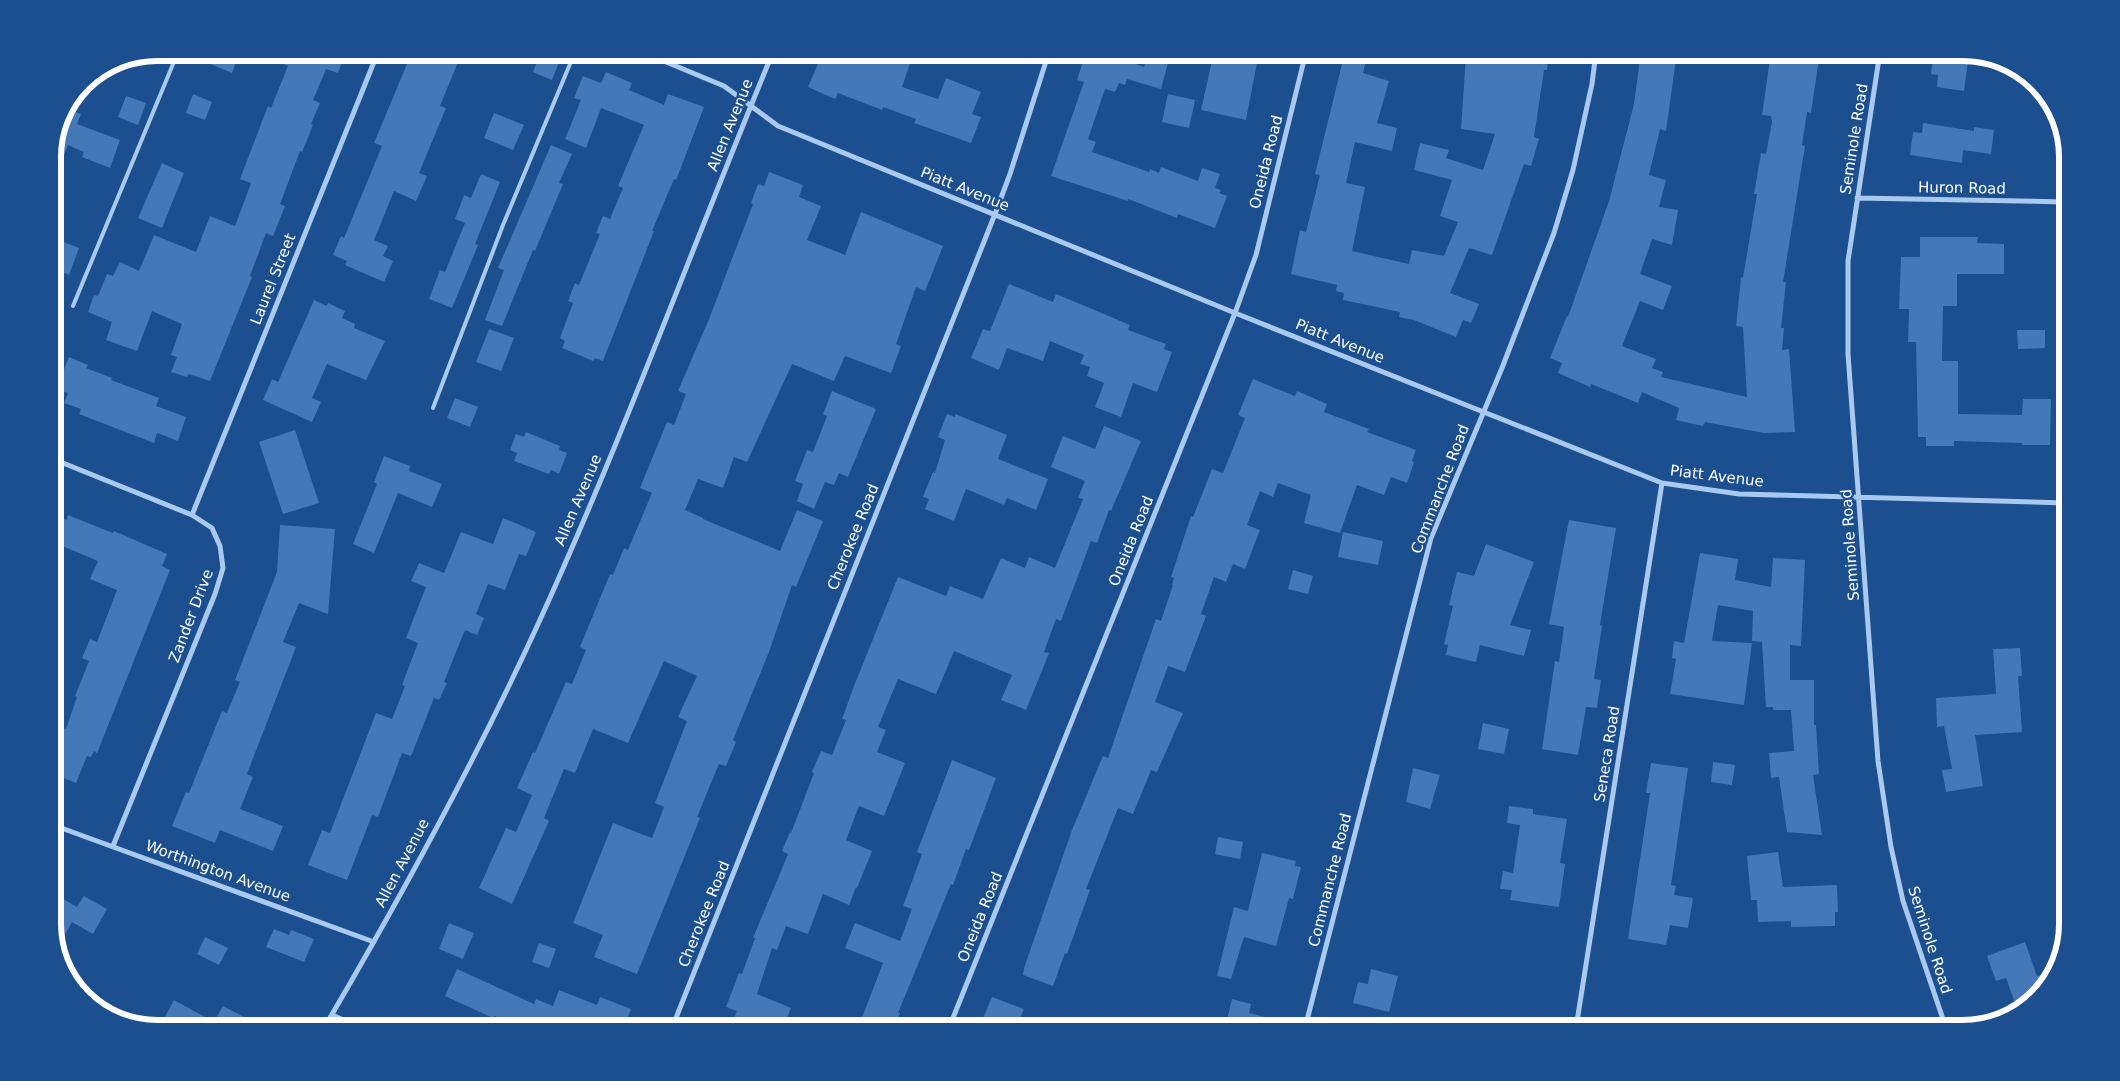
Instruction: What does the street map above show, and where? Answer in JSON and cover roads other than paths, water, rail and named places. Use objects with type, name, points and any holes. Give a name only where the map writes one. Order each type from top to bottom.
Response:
[{"type":"street","name":"Laurel Street","points":[[192,515],[374,61]]},
{"type":"street","name":"Piatt Avenue","points":[[664,61],[724,86],[778,126],[1235,313],[1662,483],[1739,494],[2059,502]]},
{"type":"street","name":"Allen Avenue","points":[[329,1020],[374,942],[484,737],[539,622],[599,483],[769,61]]},
{"type":"street","name":"Cherokee Road","points":[[675,1020],[995,214],[1010,174],[1046,61]]},
{"type":"street","name":"Oneida Road","points":[[952,1020],[1235,313],[1256,255],[1304,61]]},
{"type":"street","name":"Commanche Road","points":[[1307,1020],[1431,538],[1502,368],[1554,232],[1573,170],[1592,84],[1595,61]]},
{"type":"street","name":"Seminole Road","points":[[1879,61],[1848,261],[1848,354],[1878,761],[1891,847],[1903,901],[1943,1020]]},
{"type":"street","name":"Huron Road","points":[[1857,198],[2059,202]]},
{"type":"street","name":"Zander Drive","points":[[61,462],[192,515],[212,528],[220,546],[223,568],[215,594],[113,846]]},
{"type":"street","name":"Seneca Road","points":[[1577,1020],[1662,483]]},
{"type":"street","name":"Worthington Avenue","points":[[61,828],[374,942]]},
{"type":"street","points":[[332,1015],[344,1020]]},
{"type":"lane","points":[[73,306],[174,61]]},
{"type":"lane","points":[[433,408],[503,225],[570,61]]}]
